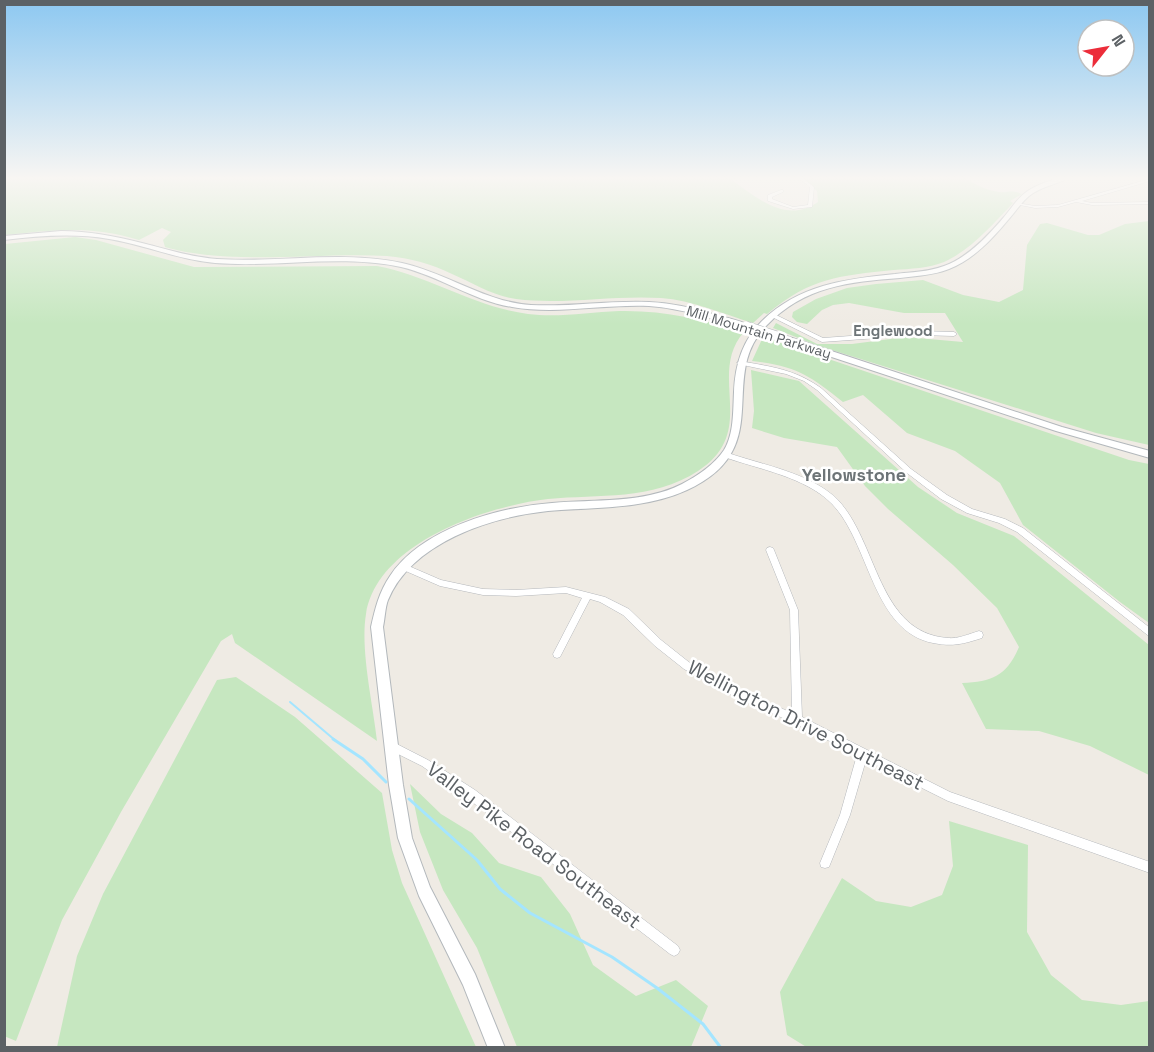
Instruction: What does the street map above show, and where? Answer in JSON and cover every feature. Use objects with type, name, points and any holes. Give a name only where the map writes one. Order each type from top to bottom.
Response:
[{"type":"street","points":[[497,1047],[469,980],[413,864],[405,838],[380,656],[378,614],[387,588],[418,554],[446,537],[506,515],[550,507],[624,503],[676,491],[702,477],[726,455],[732,444],[739,426],[738,372],[740,363],[747,345],[772,315],[804,292],[825,284],[850,279],[921,273],[952,265],[998,226]]},
{"type":"street","name":"Mill Mountain Parkway","points":[[4,238],[85,234],[186,257],[216,261],[380,261],[416,268],[486,298],[513,305],[555,308],[633,303],[664,305],[703,313],[746,326],[1059,429],[1149,455]]},
{"type":"street","points":[[772,315],[822,340],[919,333],[954,334]]},
{"type":"street","points":[[740,363],[787,372],[812,384],[926,484],[957,505],[1010,524],[1020,530],[1149,633]]},
{"type":"street","points":[[726,455],[812,486],[836,502],[866,548],[886,604],[894,615],[915,632],[936,641],[947,642],[979,635]]},
{"type":"street","points":[[770,550],[789,595],[795,616],[797,720]]},
{"type":"street","name":"Wellington Drive Southeast","points":[[404,567],[440,583],[483,592],[516,593],[547,590],[588,595],[626,612],[668,652],[708,679],[797,720],[948,796],[1149,868]]},
{"type":"street","points":[[557,654],[588,595]]},
{"type":"street","name":"Valley Pike Road Southeast","points":[[391,746],[425,763],[471,794],[674,950]]},
{"type":"street","points":[[825,863],[845,815],[864,753]]},
{"type":"green space","points":[[5,226],[991,226],[963,251],[944,262],[926,267],[857,274],[826,280],[798,292],[767,314],[764,313],[753,323],[696,304],[673,299],[534,301],[516,299],[491,292],[437,267],[396,257],[360,255],[246,257],[190,253],[165,247],[163,240],[171,232],[162,228],[139,240],[104,232],[72,230],[5,235]]},
{"type":"green space","points":[[1039,226],[1058,226],[1088,235],[1099,235],[1120,226],[1149,226],[1149,445],[1096,433],[816,345],[773,328],[776,323],[817,344],[852,344],[906,337],[963,342],[945,313],[904,313],[849,303],[833,305],[822,310],[807,324],[797,322],[792,317],[793,312],[816,299],[847,288],[923,280],[963,295],[999,302],[1023,290],[1027,245]]},
{"type":"green space","points":[[75,237],[96,240],[194,267],[377,266],[415,277],[489,305],[528,314],[651,312],[698,319],[744,332],[734,349],[730,366],[730,421],[726,438],[716,455],[698,471],[680,481],[644,492],[548,499],[495,510],[438,533],[412,548],[390,567],[374,589],[366,614],[366,660],[377,741],[235,643],[232,634],[221,641],[121,812],[62,920],[16,1041],[4,1036],[5,244]]},
{"type":"green space","points":[[763,337],[1129,460],[1149,464],[1149,623],[1023,525],[1000,483],[955,451],[907,433],[863,395],[843,402],[801,373],[780,366],[752,361]]},
{"type":"green space","points":[[751,370],[799,381],[918,487],[957,513],[1014,536],[1149,645],[1149,775],[1090,746],[1039,731],[986,729],[962,683],[982,681],[998,675],[1009,664],[1019,647],[997,608],[865,486],[837,447],[784,438],[752,428],[754,411]]},
{"type":"green space","points":[[236,677],[295,717],[382,793],[392,850],[402,883],[476,1047],[57,1047],[77,956],[103,894],[217,680]]},
{"type":"green space","points":[[410,784],[441,814],[472,833],[499,863],[541,877],[570,914],[593,965],[636,996],[676,980],[708,1006],[691,1047],[517,1047],[477,948],[443,890],[420,832]]},
{"type":"green space","points":[[949,821],[1028,845],[1027,932],[1051,975],[1082,1000],[1121,1005],[1149,1001],[1149,1047],[808,1048],[787,1035],[780,992],[842,878],[876,901],[911,907],[942,895],[953,866]]},
{"type":"waterway","points":[[290,702],[336,741]]},
{"type":"waterway","points":[[336,741],[363,759],[386,782]]},
{"type":"waterway","points":[[409,799],[477,860],[500,889],[530,913],[612,957],[657,988],[703,1024],[721,1048]]},
{"type":"district","name":"Englewood","points":[[893,331]]},
{"type":"district","name":"Yellowstone","points":[[854,475]]}]
